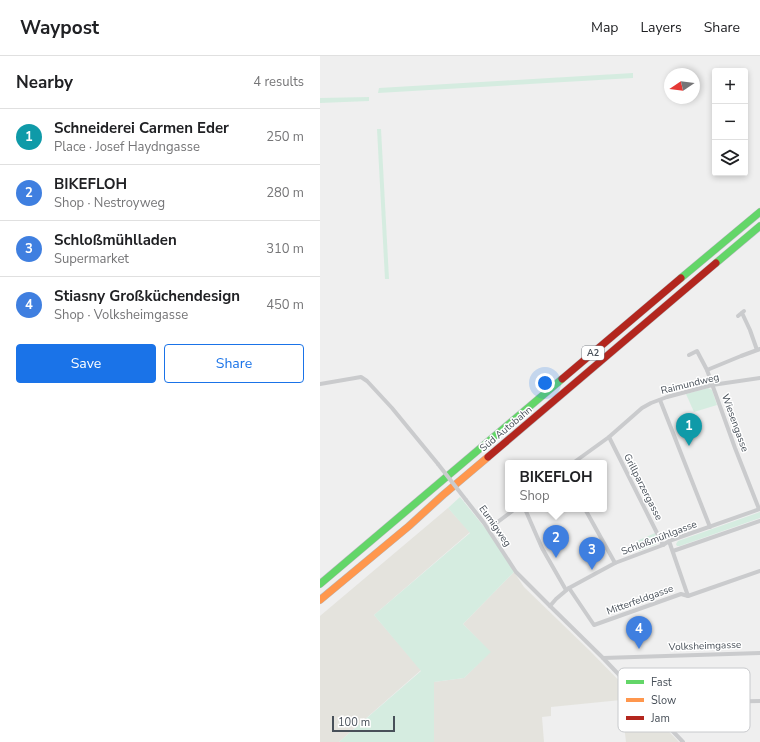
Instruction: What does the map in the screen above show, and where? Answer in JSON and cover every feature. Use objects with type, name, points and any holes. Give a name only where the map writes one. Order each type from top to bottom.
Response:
[{"type":"highway","name":"Süd Autobahn","points":[[320,584],[760,212]]},
{"type":"highway","name":"Süd Autobahn","points":[[321,600],[760,226]]},
{"type":"street","points":[[707,370],[759,349],[743,312],[738,316]]},
{"type":"street","name":"Wiesengasse","points":[[689,355],[696,351],[707,370],[735,448],[760,509]]},
{"type":"street","name":"Eumigweg","points":[[320,384],[361,377],[367,381],[392,408],[438,464],[484,523],[516,572],[618,673]]},
{"type":"street","name":"Raimundweg","points":[[577,460],[609,436],[642,408],[667,397],[712,385],[760,378]]},
{"type":"street","points":[[660,400],[710,527]]},
{"type":"street","name":"Grillparzergasse","points":[[609,436],[663,545]]},
{"type":"street","name":"Schloßmühlgasse","points":[[550,606],[567,589],[615,563],[663,545],[669,541],[760,509]]},
{"type":"street","points":[[495,524],[511,512]]},
{"type":"street","points":[[526,512],[542,548],[567,589]]},
{"type":"street","points":[[587,512],[615,563]]},
{"type":"street","name":"Schloßmühlgasse","points":[[673,551],[760,521]]},
{"type":"street","points":[[669,541],[688,596]]},
{"type":"street","name":"Mitterfeldgasse","points":[[567,589],[594,625],[681,594],[688,596],[760,571]]},
{"type":"street","name":"Volksheimgasse","points":[[603,658],[760,653]]},
{"type":"street","points":[[750,701],[760,701]]},
{"type":"street","name":"Eumigweg","points":[[674,732],[683,742]]},
{"type":"shaded area","points":[[448,508],[470,532],[374,615],[421,670],[339,742],[320,742],[320,616]]},
{"type":"shaded area","points":[[514,572],[524,587],[618,680],[618,700],[551,707],[551,716],[542,717],[544,742],[434,742],[434,682],[464,678],[490,652],[463,624]]},
{"type":"shaded area","points":[[625,732],[669,732],[679,742],[626,742]]},
{"type":"green space","points":[[633,73],[633,78],[378,93],[379,88]]},
{"type":"green space","points":[[369,97],[369,101],[320,103],[320,98]]},
{"type":"green space","points":[[377,129],[381,129],[389,279],[385,279]]},
{"type":"green space","points":[[708,388],[712,390],[717,405],[694,412],[686,394]]},
{"type":"green space","points":[[460,497],[494,539],[514,572],[463,624],[491,652],[464,678],[434,682],[434,742],[339,742],[421,671],[374,615],[470,533],[448,508]]},
{"type":"green space","points":[[760,512],[760,518],[680,546],[677,546],[676,544],[678,541]]},
{"type":"green space","points":[[655,533],[658,540],[657,544],[639,551],[635,542]]},
{"type":"traffic: fast","points":[[681,278],[760,212]]},
{"type":"traffic: fast","points":[[716,263],[760,226]]},
{"type":"traffic: fast","points":[[320,584],[562,379]]},
{"type":"traffic: slow","points":[[320,600],[409,526],[488,457]]},
{"type":"traffic: jam","points":[[488,457],[716,263]]},
{"type":"traffic: jam","points":[[562,379],[681,278]]},
{"type":"place","name":"Schneiderei Carmen Eder","points":[[689,446]]},
{"type":"place","name":"BIKEFLOH","points":[[556,558]]},
{"type":"place","name":"Schloßmühlladen","points":[[592,570]]},
{"type":"place","name":"Stiasny Großküchendesign","points":[[639,649]]}]
